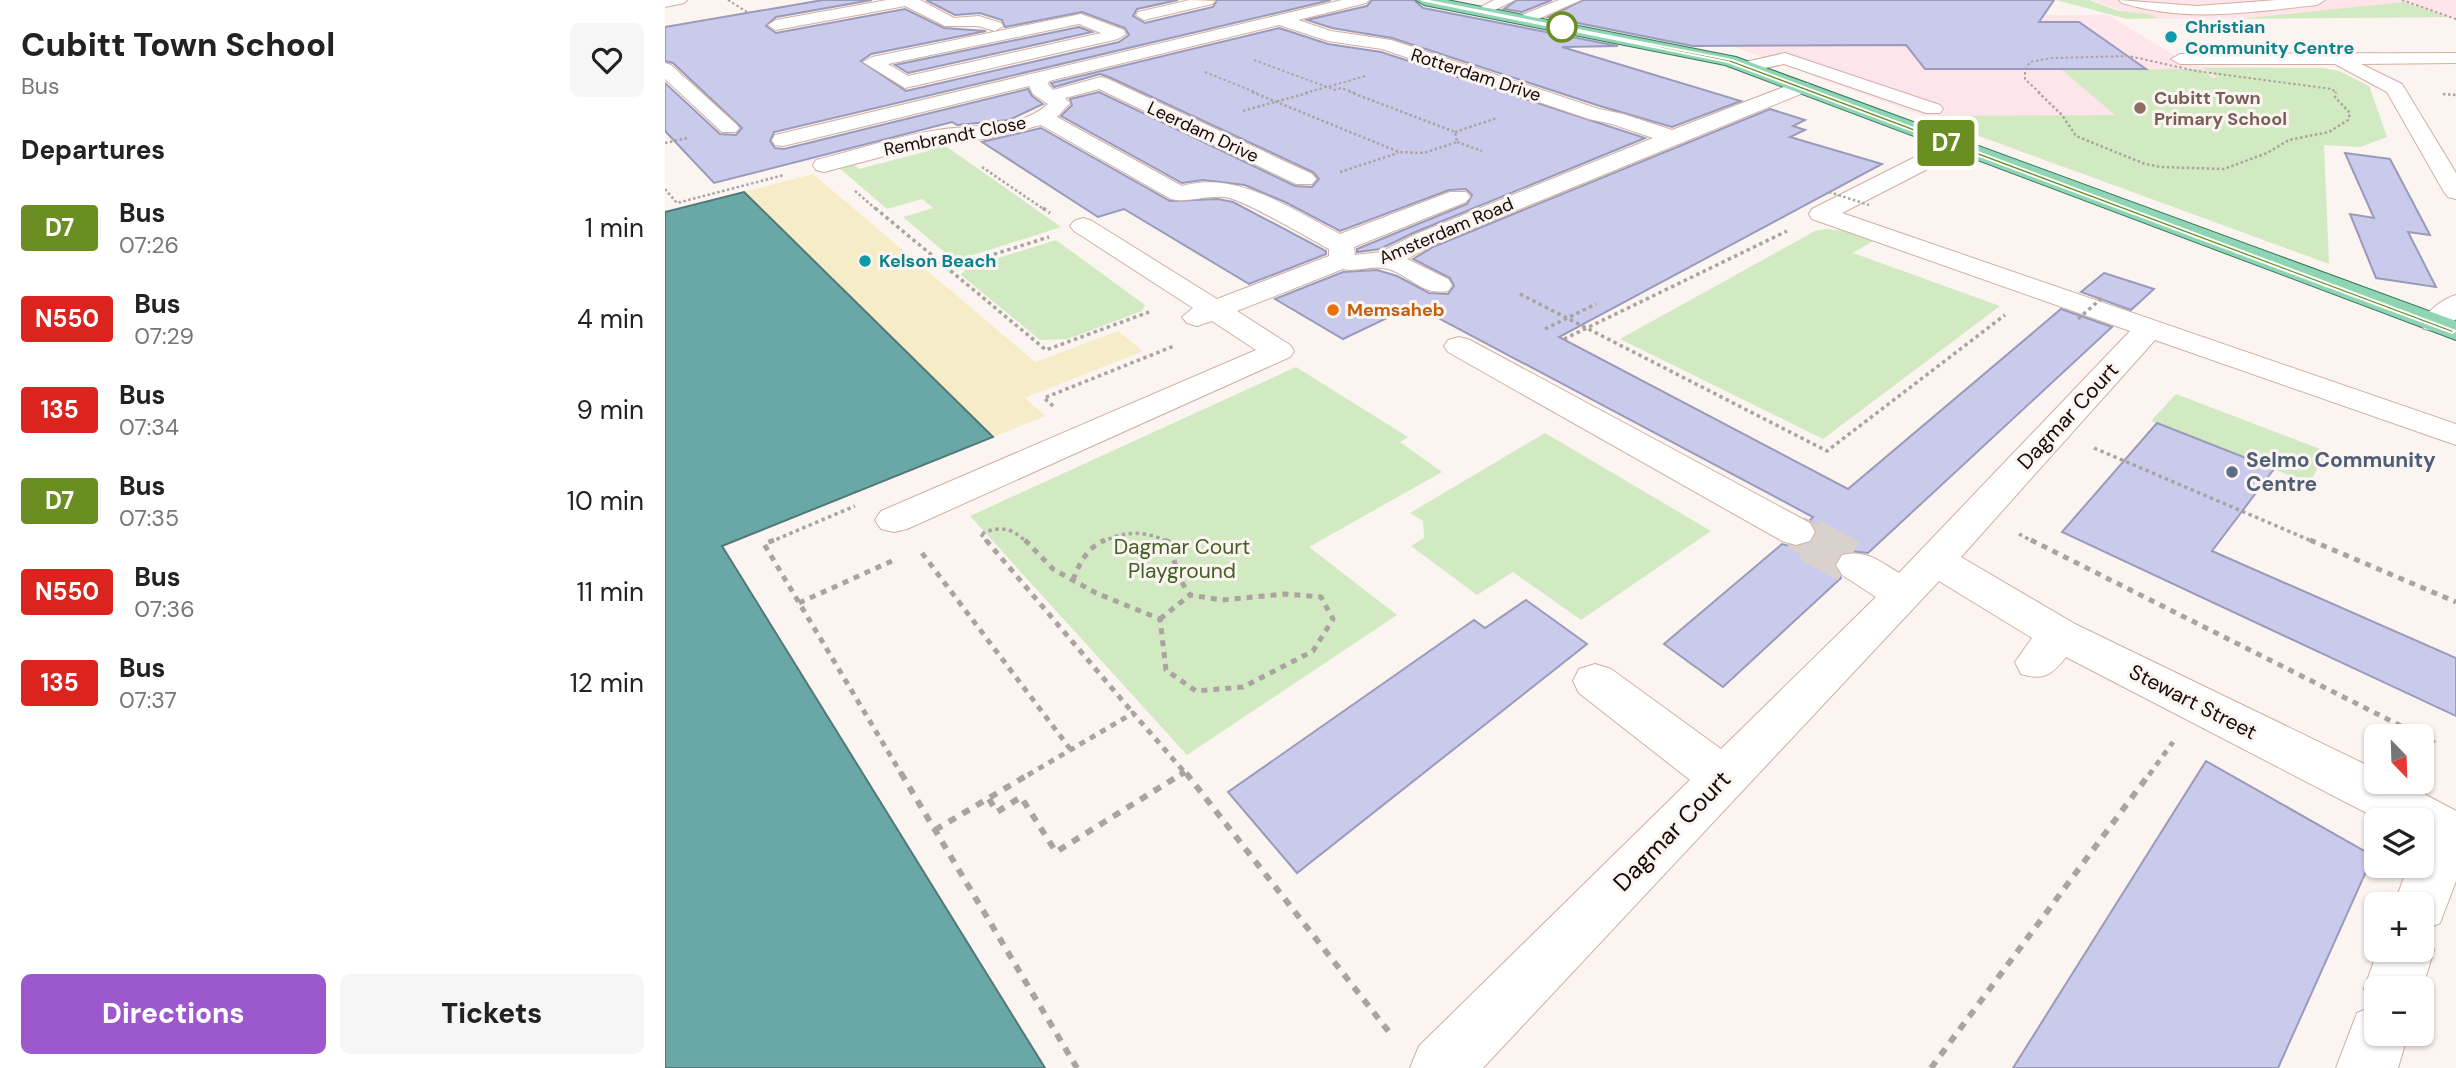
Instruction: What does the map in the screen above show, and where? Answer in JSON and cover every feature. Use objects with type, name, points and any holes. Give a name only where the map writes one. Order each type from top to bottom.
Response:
[{"type":"main road","points":[[1424,0],[1713,57],[1747,67],[1960,148],[2449,319]]},
{"type":"street","points":[[665,2],[679,0]]},
{"type":"street","points":[[776,25],[908,0],[951,23],[979,21],[999,29],[997,33],[982,39],[872,62],[905,82],[1118,34],[1081,19],[982,39]]},
{"type":"street","points":[[1144,15],[1210,0]]},
{"type":"street","points":[[783,140],[1045,98],[1070,69],[1361,0]]},
{"type":"street","points":[[1481,11],[1507,0]]},
{"type":"street","points":[[1523,19],[1573,0]]},
{"type":"street","points":[[2127,0],[2152,8],[2178,11],[2317,0]]},
{"type":"street","name":"Rotterdam Drive","points":[[1279,19],[1328,36],[1385,44],[1596,115],[1672,137]]},
{"type":"street","points":[[1747,67],[1785,58],[1933,109]]},
{"type":"street","points":[[2337,58],[2395,88],[2456,192]]},
{"type":"street","points":[[2181,59],[2456,58]]},
{"type":"street","points":[[665,69],[729,128]]},
{"type":"street","name":"Leerdam Drive","points":[[1045,98],[1101,83],[1304,180]]},
{"type":"street","name":"Amsterdam Road","points":[[1045,98],[1179,194],[1212,188],[1233,190],[1253,198],[1340,252],[1352,263],[1387,258],[1423,240],[1672,137],[1801,87]]},
{"type":"street","points":[[1855,108],[1895,97]]},
{"type":"street","name":"Rembrandt Close","points":[[824,165],[938,136],[985,133],[1045,98]]},
{"type":"street","points":[[1602,141],[1639,126]]},
{"type":"street","points":[[1825,203],[1937,155],[1960,148]]},
{"type":"street","name":"Leerdam Drive","points":[[1253,198],[1304,180]]},
{"type":"street","points":[[1202,315],[1478,189]]},
{"type":"street","points":[[1825,203],[2037,291],[2456,435]]},
{"type":"street","points":[[894,520],[1279,351],[1202,315],[1078,228]]},
{"type":"street","points":[[1387,258],[1438,285]]},
{"type":"street","name":"Dagmar Court","points":[[1441,1068],[1903,595],[2148,330]]},
{"type":"street","points":[[1459,346],[1796,531]]},
{"type":"street","name":"Stewart Street","points":[[1935,560],[2048,648],[2202,706],[2451,834]]},
{"type":"street","points":[[1856,565],[1903,595]]},
{"type":"street","points":[[1595,681],[1723,778]]},
{"type":"street","points":[[2426,892],[2451,834]]},
{"type":"street","points":[[2367,1068],[2374,1046]]},
{"type":"path","points":[[2402,0],[2456,19]]},
{"type":"path","points":[[1198,38],[1335,90],[1341,88],[1455,132],[1457,142]]},
{"type":"path","points":[[1149,50],[1399,152],[1424,153],[1457,142],[1482,151]]},
{"type":"path","points":[[2129,56],[2196,71],[2332,89],[2337,92],[2335,97],[2350,113],[2348,120],[2329,132],[2290,140],[2267,153],[2224,169],[2161,167],[2145,164],[2076,136],[2062,115],[2025,79],[2025,70],[2030,62],[2053,58],[2129,56]]},
{"type":"path","points":[[1285,99],[1321,89]]},
{"type":"path","points":[[938,136],[1078,228]]},
{"type":"path","points":[[1304,180],[1323,178],[1399,152]]},
{"type":"path","points":[[1564,339],[1825,203],[1869,205]]},
{"type":"path","points":[[946,270],[1078,228]]},
{"type":"path","points":[[1521,295],[1827,451],[2037,291]]},
{"type":"path","points":[[2077,319],[2104,296]]},
{"type":"path","points":[[1545,329],[1596,304]]},
{"type":"path","points":[[2054,432],[2456,602]]},
{"type":"path","points":[[1978,513],[2397,724]]},
{"type":"path","points":[[982,534],[994,528],[1016,531],[1053,569],[1096,593],[1160,619]]},
{"type":"path","points":[[976,529],[1185,772],[1400,1047]]},
{"type":"path","points":[[1073,580],[1081,559],[1092,547],[1110,538],[1136,533],[1156,534],[1169,542],[1179,578],[1190,595]]},
{"type":"path","points":[[929,544],[919,549],[1071,750]]},
{"type":"path","points":[[799,603],[897,559]]},
{"type":"path","points":[[1285,594],[1321,597],[1333,619],[1313,651],[1243,687],[1196,691],[1166,670],[1160,619],[1190,595],[1222,600],[1285,594]]},
{"type":"path","points":[[1931,1068],[2202,706]]},
{"type":"path","points":[[935,830],[1133,713]]},
{"type":"path","points":[[989,799],[997,812],[1021,797],[1056,852],[1185,772]]},
{"type":"shaded area","points":[[2092,0],[2456,0],[2456,17],[2144,19]]},
{"type":"shaded area","name":"Cubitt Town Primary School","points":[[1771,15],[2108,15],[2192,66],[2322,68],[2339,71],[2369,86],[2387,137],[2360,147],[2323,144],[2060,166],[1732,46],[1712,44]]},
{"type":"green space","points":[[2056,0],[2089,0],[2119,11],[2149,14],[2158,18],[2127,19]]},
{"type":"green space","points":[[2404,2],[2448,17],[2239,19]]},
{"type":"green space","points":[[2203,68],[2322,68],[2339,71],[2369,86],[2387,137],[2360,147],[2324,145],[2329,264],[1925,116],[2115,115],[2062,70],[2201,69],[2213,78],[2218,77]]},
{"type":"green space","points":[[937,140],[1061,227],[955,261],[903,217],[933,208],[922,199],[887,209],[837,166],[851,162],[859,169],[928,151],[920,144]]},
{"type":"green space","points":[[1815,231],[1845,231],[1873,241],[1853,253],[2000,306],[1823,439],[1620,339]]},
{"type":"green space","points":[[1056,240],[1145,305],[1142,311],[1068,339],[1040,340],[961,275],[966,268]]},
{"type":"green space","name":"Dagmar Court Playground","points":[[1296,367],[1408,437],[1400,442],[1442,472],[1309,547],[1397,615],[1187,755],[970,516]]},
{"type":"green space","points":[[2176,394],[2328,452],[2309,483],[2151,421]]},
{"type":"green space","points":[[1545,433],[1711,531],[1581,620],[1513,572],[1477,595],[1411,546],[1424,538],[1423,521],[1410,513]]},
{"type":"sand","name":"Kelson Beach","points":[[813,174],[1035,362],[1118,331],[1143,351],[1025,398],[1045,416],[993,437],[744,192]]},
{"type":"water","points":[[744,192],[993,437],[722,546],[1045,1068],[665,1068],[665,212]]},
{"type":"building","points":[[823,0],[872,0],[776,17],[766,26],[776,33],[905,9],[944,28],[986,31],[871,54],[861,61],[906,91],[1119,42],[1129,35],[1125,28],[1082,12],[1005,27],[1002,20],[980,13],[955,15],[926,0],[1178,0],[1137,9],[1133,16],[1145,23],[1213,7],[1217,0],[1331,0],[774,132],[770,141],[775,148],[784,149],[1028,89],[1032,96],[1043,104],[1009,120],[957,125],[952,122],[714,183],[665,131],[665,83],[720,134],[736,135],[742,128],[673,63],[665,61],[665,27]]},
{"type":"building","points":[[1372,0],[1414,0],[1423,8],[1618,46],[1562,47],[1741,101],[1672,127],[1392,38],[1332,28],[1307,20],[1367,6]]},
{"type":"building","points":[[1517,0],[1552,0],[1522,12],[1504,9]]},
{"type":"building","points":[[1583,0],[2054,0],[2039,22],[2079,22],[2146,69],[1925,69],[1906,45],[1693,46],[1548,17]]},
{"type":"building","points":[[1079,27],[1092,32],[908,73],[895,65]]},
{"type":"building","points":[[1279,28],[1328,44],[1381,52],[1645,138],[1380,249],[1357,252],[1357,249],[1467,204],[1472,195],[1466,189],[1449,190],[1340,231],[1285,202],[1245,185],[1203,180],[1182,183],[1061,116],[1072,105],[1070,99],[1099,92],[1295,186],[1312,187],[1319,179],[1313,172],[1109,77],[1100,74],[1054,87],[1051,83]]},
{"type":"building","points":[[1770,109],[1805,120],[1793,126],[1805,130],[1790,137],[1882,164],[1559,337],[1848,489],[2061,309],[2112,327],[1868,553],[1850,551],[1840,554],[1834,566],[1841,578],[1723,687],[1664,644],[1782,544],[1797,548],[1812,542],[1817,533],[1810,520],[1813,517],[1414,305],[1343,339],[1275,299],[1343,272],[1377,270],[1397,276],[1429,293],[1448,294],[1454,286],[1450,278],[1413,259],[1433,247]]},
{"type":"building","points":[[1041,128],[1170,201],[1218,199],[1233,202],[1326,251],[1326,254],[1249,284],[1124,209],[1098,217],[982,142]]},
{"type":"building","points":[[2345,153],[2390,159],[2430,235],[2408,232],[2436,287],[2376,278],[2350,214],[2374,218]]},
{"type":"building","points":[[2104,273],[2154,289],[2131,310],[2081,292]]},
{"type":"building","points":[[2157,423],[2274,469],[2212,551],[2456,658],[2456,716],[2062,532]]},
{"type":"building","points":[[1526,600],[1587,644],[1297,873],[1228,792],[1474,620],[1485,628]]},
{"type":"building","points":[[2206,761],[2364,851],[2364,876],[2278,1068],[2013,1068]]},
{"type":"tunnel","points":[[1796,532],[1813,542]]},
{"type":"tunnel","points":[[1810,540],[1856,565]]},
{"type":"bus line","name":"D7","points":[[1424,0],[1730,61],[2456,331]]},
{"type":"place","name":"Christian Community Centre","points":[[2171,37]]},
{"type":"place","name":"Cubitt Town Primary School","points":[[2140,108]]},
{"type":"place","name":"Kelson Beach","points":[[865,261]]},
{"type":"place","name":"Memsaheb","points":[[1333,310]]},
{"type":"place","name":"Selmo Community Centre","points":[[2232,472]]}]
